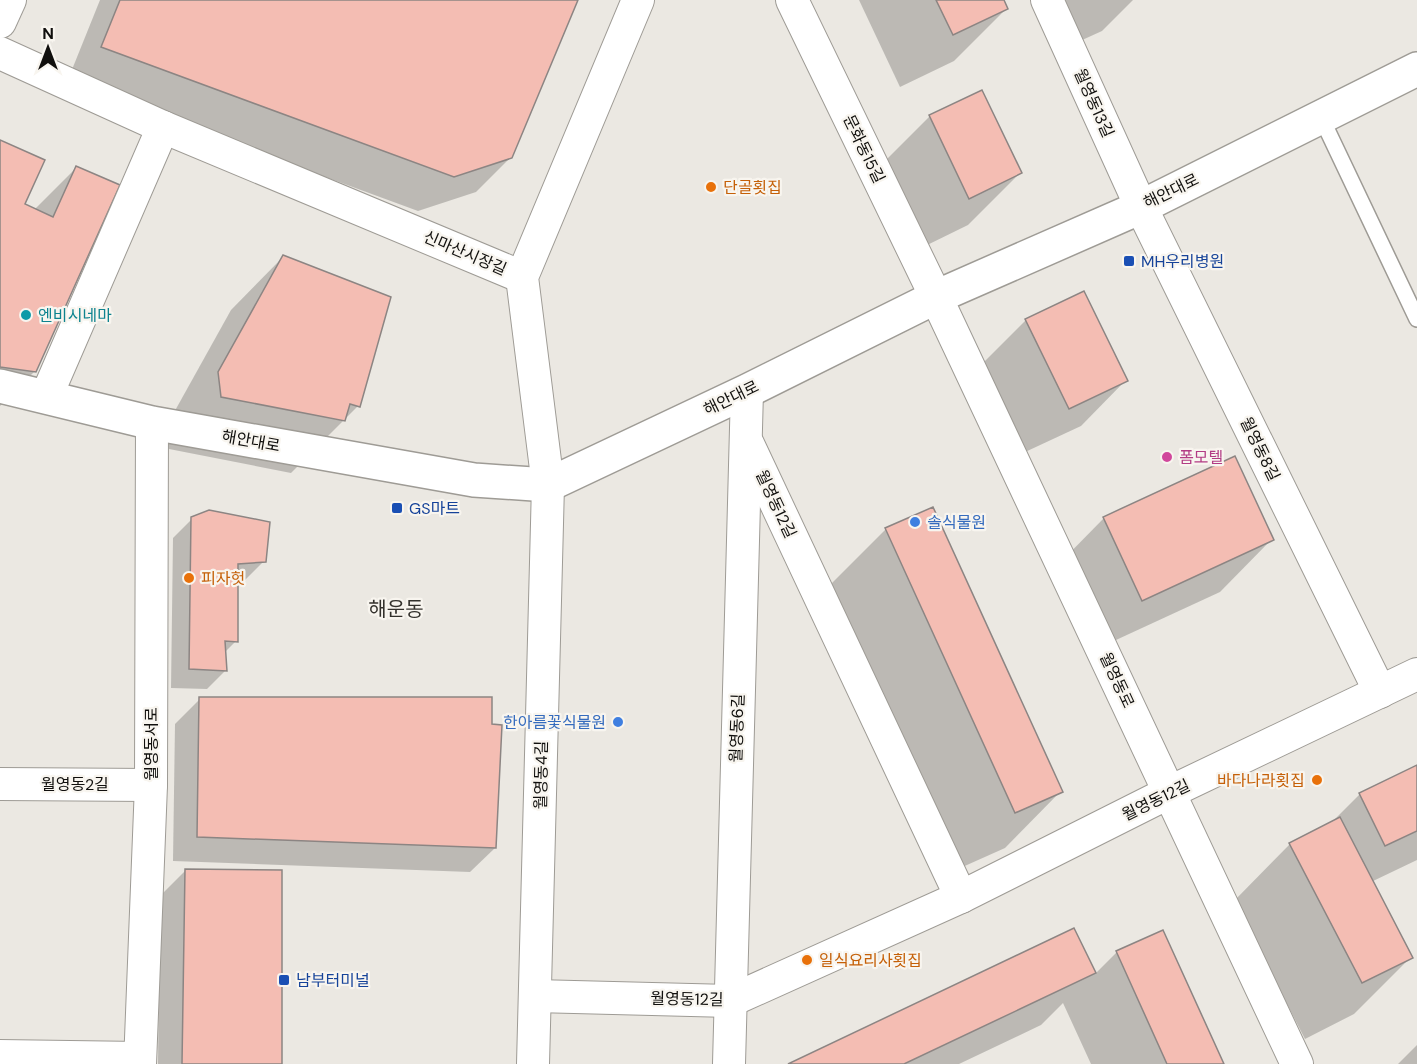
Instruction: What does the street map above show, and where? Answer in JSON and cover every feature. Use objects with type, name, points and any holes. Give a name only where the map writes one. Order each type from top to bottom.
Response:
[{"type":"main road","name":"해안대로","points":[[0,386],[152,423],[474,480],[548,485],[747,391],[936,297],[1141,207],[1417,69]]},
{"type":"street","points":[[0,21],[10,0]]},
{"type":"street","name":"신마산시장길","points":[[0,53],[163,127],[522,277],[638,0]]},
{"type":"street","name":"문화동15길","points":[[792,0],[936,297]]},
{"type":"street","name":"월영동13길","points":[[1047,0],[1141,207]]},
{"type":"street","points":[[46,397],[163,127]]},
{"type":"street","name":"월영동8길","points":[[1141,207],[1380,692]]},
{"type":"street","name":"월영동4길","points":[[522,277],[548,485],[533,1064]]},
{"type":"street","name":"월영동로","points":[[936,297],[1297,1064]]},
{"type":"street","name":"월영동6길","points":[[729,1064],[747,391]]},
{"type":"street","name":"월영동서로","points":[[140,1061],[151,785],[152,423]]},
{"type":"street","name":"월영동12길","points":[[745,438],[960,897]]},
{"type":"street","name":"월영동12길","points":[[535,996],[730,1001],[960,897],[1170,792],[1417,674]]},
{"type":"street","name":"월영동2길","points":[[0,784],[151,785]]},
{"type":"street","points":[[0,1056],[140,1061]]},
{"type":"lane","points":[[1321,117],[1417,319]]},
{"type":"building","points":[[120,0],[578,0],[512,158],[454,177],[101,47]]},
{"type":"building","points":[[936,0],[1004,0],[1008,9],[953,35]]},
{"type":"building","points":[[982,90],[1022,173],[969,199],[929,115]]},
{"type":"building","points":[[0,140],[45,160],[25,204],[53,217],[76,166],[120,185],[36,372],[0,367]]},
{"type":"building","points":[[283,255],[391,297],[360,407],[350,404],[345,421],[221,397],[218,372]]},
{"type":"building","points":[[1084,291],[1128,381],[1069,409],[1025,319]]},
{"type":"building","points":[[1235,456],[1274,540],[1142,601],[1103,517]]},
{"type":"building","points":[[933,507],[1063,792],[1015,813],[885,528]]},
{"type":"building","points":[[209,510],[270,522],[266,562],[238,564],[238,642],[225,641],[227,671],[189,669],[191,517]]},
{"type":"building","points":[[199,697],[492,697],[492,724],[502,725],[496,848],[197,837]]},
{"type":"building","points":[[1417,765],[1417,831],[1385,846],[1359,793]]},
{"type":"building","points":[[1340,817],[1413,958],[1362,983],[1289,843]]},
{"type":"building","points":[[185,869],[282,870],[282,1064],[182,1064]]},
{"type":"building","points":[[1074,928],[1096,973],[904,1064],[788,1064]]},
{"type":"building","points":[[1163,930],[1224,1064],[1167,1064],[1116,951]]},
{"type":"place","name":"단골횟집","points":[[711,187]]},
{"type":"place","name":"MH우리병원","points":[[1129,261]]},
{"type":"place","name":"엔비시네마","points":[[26,315]]},
{"type":"place","name":"폼모텔","points":[[1167,457]]},
{"type":"place","name":"GS마트","points":[[397,508]]},
{"type":"place","name":"솔식물원","points":[[915,522]]},
{"type":"place","name":"피자헛","points":[[189,578]]},
{"type":"place","name":"한아름꽃식물원","points":[[618,722]]},
{"type":"place","name":"바다나라횟집","points":[[1317,780]]},
{"type":"place","name":"일식요리사횟집","points":[[807,960]]},
{"type":"place","name":"남부터미널","points":[[284,980]]},
{"type":"district","name":"해운동","points":[[396,609]]}]
